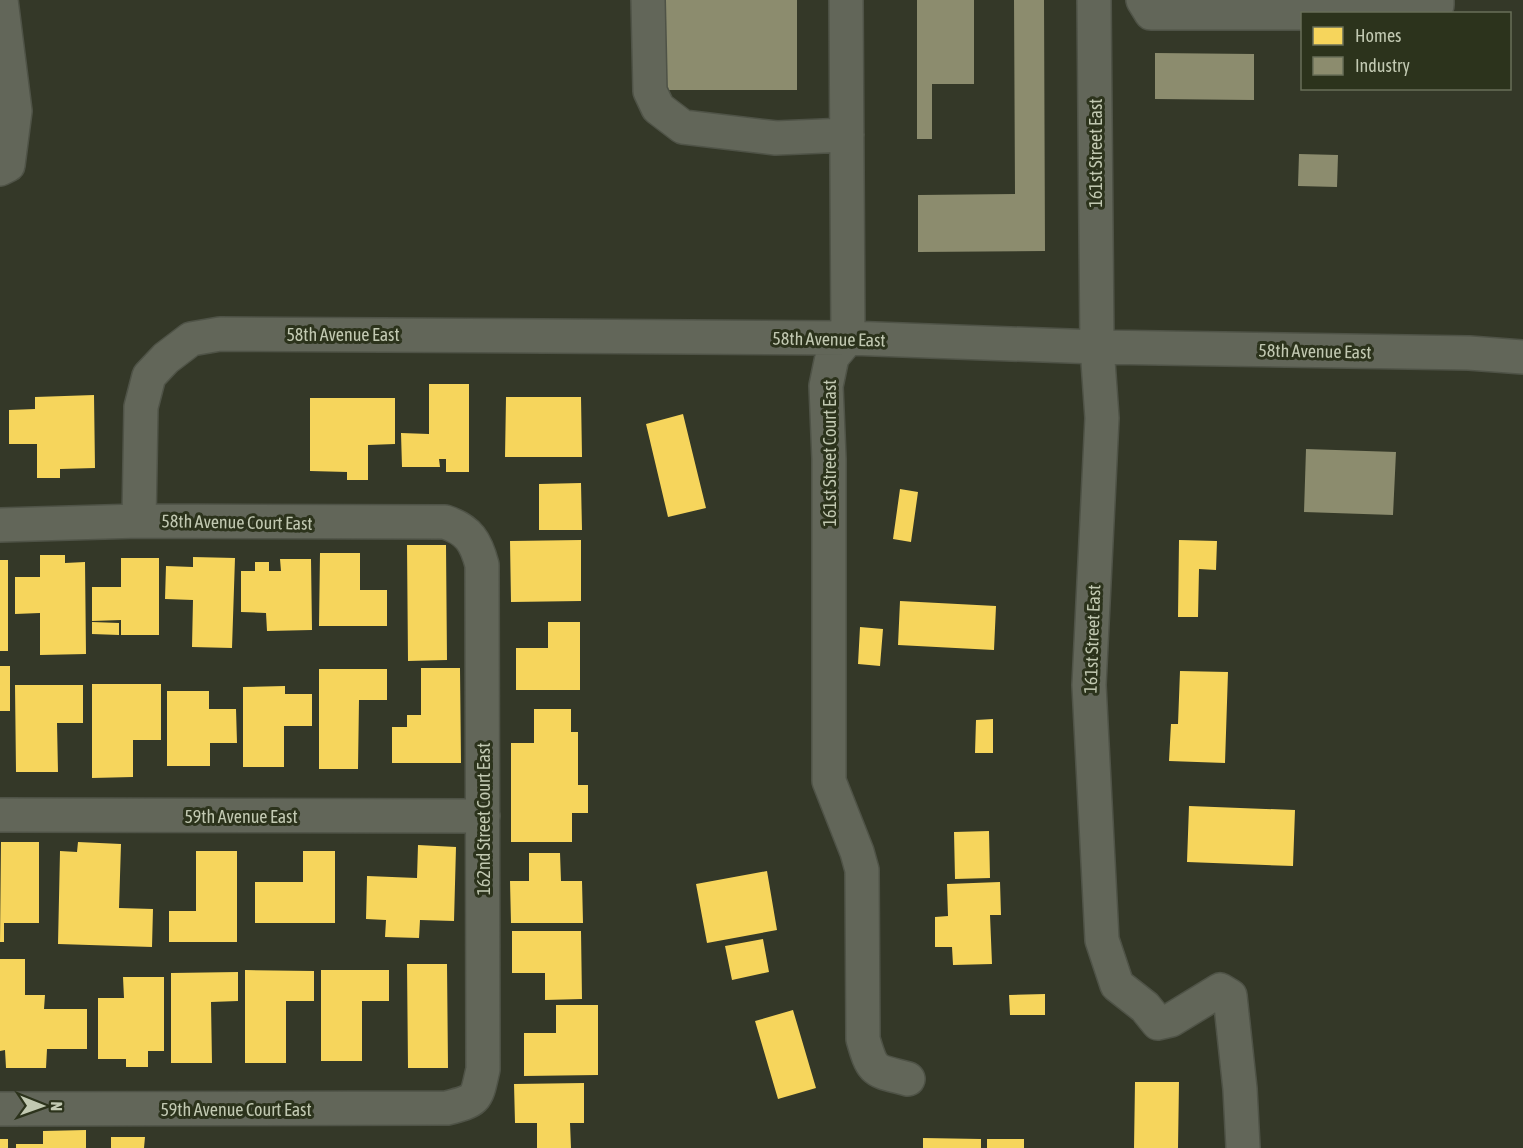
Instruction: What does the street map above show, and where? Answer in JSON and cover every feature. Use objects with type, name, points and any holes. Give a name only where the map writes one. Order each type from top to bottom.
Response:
[{"type":"street","points":[[0,169],[8,165],[15,111],[2,0]]},
{"type":"street","points":[[648,0],[650,91],[658,108],[683,127],[776,138],[846,135]]},
{"type":"street","points":[[846,0],[848,338]]},
{"type":"street","name":"161st Street East","points":[[1094,0],[1096,347],[1102,418],[1089,686],[1102,940],[1117,985],[1145,1006],[1158,1023],[1171,1020],[1220,990],[1230,996],[1240,1089],[1243,1147]]},
{"type":"street","points":[[1143,0],[1150,14],[1301,13]]},
{"type":"street","points":[[1424,12],[1437,5],[1437,0]]},
{"type":"street","name":"58th Avenue East","points":[[138,521],[141,407],[149,376],[166,358],[191,339],[220,334],[848,338],[1096,347],[1469,353],[1523,357]]},
{"type":"street","name":"161st Street Court East","points":[[848,338],[832,357],[826,386],[829,459],[829,781],[862,870],[863,1039],[869,1062],[877,1071],[908,1079]]},
{"type":"street","name":"58th Avenue Court East","points":[[0,525],[138,521],[446,522],[462,528],[469,537]]},
{"type":"street","name":"162nd Street Court East","points":[[469,537],[477,546],[482,565],[483,816],[483,1070],[477,1096],[470,1102]]},
{"type":"street","name":"59th Avenue East","points":[[0,815],[483,816]]},
{"type":"street","name":"59th Avenue Court East","points":[[0,1110],[447,1108],[470,1102]]},
{"type":"building: Homes","points":[[429,384],[469,384],[469,472],[446,472],[446,459],[439,459],[440,467],[402,467],[401,433],[429,434]]},
{"type":"building: Homes","points":[[94,395],[95,468],[60,469],[60,478],[37,478],[37,444],[9,444],[9,410],[35,409],[35,397]]},
{"type":"building: Homes","points":[[506,397],[581,397],[582,457],[505,457]]},
{"type":"building: Homes","points":[[310,398],[395,398],[395,444],[368,445],[368,480],[347,480],[347,472],[310,471]]},
{"type":"building: Homes","points":[[683,414],[706,508],[668,517],[646,424]]},
{"type":"building: Homes","points":[[581,483],[582,530],[539,530],[539,484]]},
{"type":"building: Homes","points":[[900,489],[918,492],[911,542],[893,539]]},
{"type":"building: Homes","points":[[581,540],[581,601],[511,602],[510,541]]},
{"type":"building: Homes","points":[[1179,540],[1217,541],[1216,570],[1199,569],[1198,617],[1178,617]]},
{"type":"building: Homes","points":[[407,545],[446,545],[447,660],[408,661]]},
{"type":"building: Homes","points":[[320,553],[360,553],[360,590],[387,590],[387,626],[319,626]]},
{"type":"building: Homes","points":[[40,555],[65,555],[65,563],[85,562],[86,654],[40,655],[40,613],[15,614],[15,577],[40,577]]},
{"type":"building: Homes","points":[[193,557],[235,558],[232,648],[192,647],[193,600],[165,599],[166,566],[193,567]]},
{"type":"building: Homes","points":[[121,558],[159,558],[159,635],[121,635],[121,620],[92,621],[92,587],[121,587]]},
{"type":"building: Homes","points":[[280,559],[311,559],[312,630],[267,631],[266,613],[241,612],[241,571],[255,571],[255,562],[269,562],[269,571],[281,571]]},
{"type":"building: Homes","points":[[0,560],[8,560],[8,651],[0,651]]},
{"type":"building: Homes","points":[[900,601],[996,606],[994,650],[898,645]]},
{"type":"building: Homes","points":[[92,622],[119,623],[119,635],[92,634]]},
{"type":"building: Homes","points":[[548,622],[580,622],[580,690],[516,690],[516,648],[548,648]]},
{"type":"building: Homes","points":[[860,627],[883,629],[880,666],[858,664]]},
{"type":"building: Homes","points":[[0,666],[10,666],[10,711],[0,711]]},
{"type":"building: Homes","points":[[421,668],[460,668],[461,763],[392,763],[392,727],[407,727],[407,715],[421,715]]},
{"type":"building: Homes","points":[[319,669],[387,669],[387,700],[359,700],[358,769],[319,769]]},
{"type":"building: Homes","points":[[1180,671],[1228,672],[1225,763],[1169,761],[1171,724],[1178,724]]},
{"type":"building: Homes","points":[[92,684],[161,684],[161,740],[133,740],[133,777],[92,778]]},
{"type":"building: Homes","points":[[15,685],[83,685],[83,723],[57,723],[58,772],[16,772]]},
{"type":"building: Homes","points":[[285,686],[285,694],[312,694],[312,726],[284,726],[284,767],[243,767],[243,687]]},
{"type":"building: Homes","points":[[167,691],[209,691],[209,709],[236,709],[237,743],[210,743],[210,766],[167,766]]},
{"type":"building: Homes","points":[[534,709],[571,709],[571,732],[578,732],[578,785],[588,785],[588,813],[572,813],[572,842],[511,842],[511,743],[534,743]]},
{"type":"building: Homes","points":[[993,719],[993,753],[975,753],[976,720]]},
{"type":"building: Homes","points":[[1189,806],[1295,810],[1293,866],[1187,862]]},
{"type":"building: Homes","points":[[989,831],[990,878],[955,879],[954,832]]},
{"type":"building: Homes","points":[[1,842],[39,842],[39,923],[4,923],[4,942],[0,942]]},
{"type":"building: Homes","points":[[78,842],[121,844],[119,908],[153,909],[152,947],[58,944],[60,851],[77,852]]},
{"type":"building: Homes","points":[[418,845],[456,847],[454,921],[420,920],[419,938],[385,937],[386,920],[366,919],[367,876],[417,878]]},
{"type":"building: Homes","points":[[196,851],[237,851],[237,942],[169,942],[169,911],[196,911]]},
{"type":"building: Homes","points":[[303,851],[335,851],[335,923],[255,923],[255,882],[303,882]]},
{"type":"building: Homes","points":[[529,853],[560,853],[561,881],[582,881],[583,923],[511,923],[510,881],[529,881]]},
{"type":"building: Homes","points":[[767,871],[777,930],[707,943],[696,884]]},
{"type":"building: Homes","points":[[1000,882],[1001,915],[990,915],[992,964],[953,965],[952,947],[935,947],[935,917],[948,916],[947,884]]},
{"type":"building: Homes","points":[[512,931],[581,931],[582,999],[545,1000],[545,973],[512,973]]},
{"type":"building: Homes","points":[[763,939],[769,972],[732,980],[725,946]]},
{"type":"building: Homes","points":[[0,959],[25,959],[25,995],[45,995],[44,1009],[87,1009],[87,1049],[47,1049],[46,1068],[6,1068],[5,1050],[0,1051]]},
{"type":"building: Homes","points":[[407,964],[447,964],[448,1068],[408,1068]]},
{"type":"building: Homes","points":[[245,970],[314,971],[314,1001],[286,1001],[286,1063],[245,1063]]},
{"type":"building: Homes","points":[[321,970],[389,970],[389,1001],[362,1001],[362,1061],[321,1061]]},
{"type":"building: Homes","points":[[238,972],[238,1001],[211,1002],[212,1063],[171,1063],[171,973]]},
{"type":"building: Homes","points":[[123,977],[164,977],[164,1051],[148,1051],[148,1067],[126,1067],[126,1059],[98,1059],[98,998],[124,998]]},
{"type":"building: Homes","points":[[1045,994],[1045,1015],[1010,1015],[1009,995]]},
{"type":"building: Homes","points":[[556,1005],[598,1005],[598,1075],[524,1076],[524,1033],[556,1033]]},
{"type":"building: Homes","points":[[793,1010],[816,1088],[778,1099],[755,1021]]},
{"type":"building: Homes","points":[[1135,1082],[1179,1082],[1178,1148],[1134,1148]]},
{"type":"building: Homes","points":[[584,1083],[584,1123],[570,1123],[571,1148],[537,1148],[537,1123],[515,1123],[514,1084]]},
{"type":"building: Homes","points":[[86,1130],[86,1148],[16,1148],[16,1144],[43,1144],[43,1131]]},
{"type":"building: Homes","points":[[111,1137],[145,1137],[144,1148],[111,1148]]},
{"type":"building: Homes","points":[[923,1138],[981,1139],[981,1148],[923,1148]]},
{"type":"building: Homes","points":[[0,1139],[8,1139],[8,1148],[0,1148]]},
{"type":"building: Homes","points":[[987,1139],[1024,1139],[1024,1148],[987,1148]]},
{"type":"building: Industry","points":[[661,0],[797,0],[797,90],[661,90]]},
{"type":"building: Industry","points":[[917,0],[974,0],[974,84],[932,84],[932,139],[917,139]]},
{"type":"building: Industry","points":[[1014,0],[1044,0],[1045,251],[918,252],[918,195],[1015,194]]},
{"type":"building: Industry","points":[[1155,53],[1254,54],[1254,100],[1155,99]]},
{"type":"building: Industry","points":[[1299,154],[1338,155],[1337,187],[1298,186]]},
{"type":"building: Industry","points":[[1306,449],[1396,452],[1393,515],[1304,512]]}]
